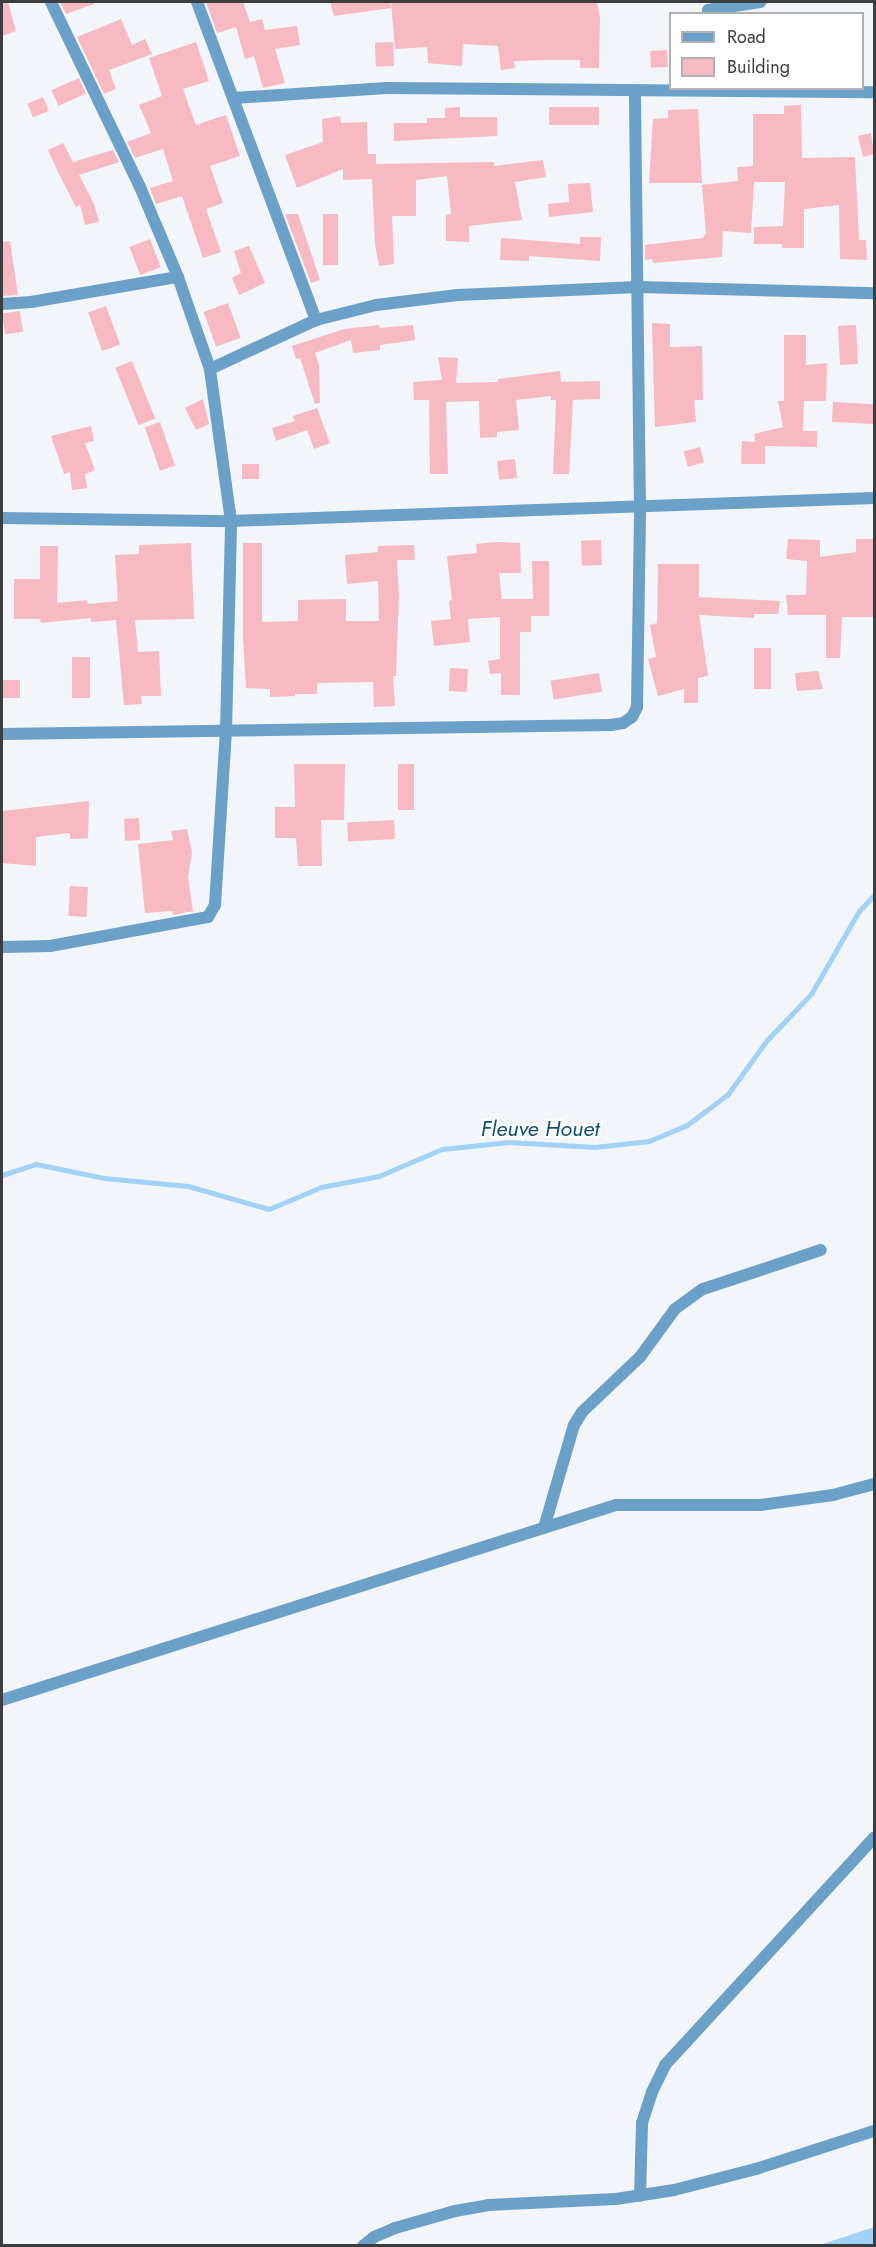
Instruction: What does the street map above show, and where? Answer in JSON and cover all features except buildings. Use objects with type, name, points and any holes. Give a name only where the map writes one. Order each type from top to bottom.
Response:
[{"type":"street","points":[[2,947],[50,946],[208,917],[215,905],[226,731],[231,521],[210,369],[178,277],[140,187],[51,2]]},
{"type":"street","points":[[197,2],[316,320]]},
{"type":"street","points":[[708,8],[760,2]]},
{"type":"street","points":[[233,98],[387,88],[874,92]]},
{"type":"street","points":[[2,734],[623,723],[632,717],[637,707],[640,508],[635,91]]},
{"type":"street","points":[[2,304],[31,302],[178,277]]},
{"type":"street","points":[[210,369],[316,320],[376,305],[457,295],[638,287],[874,292]]},
{"type":"street","points":[[2,518],[231,521],[874,498]]},
{"type":"street","points":[[544,1528],[574,1425],[582,1412],[640,1357],[675,1309],[703,1289],[822,1250]]},
{"type":"street","points":[[2,1700],[376,1584],[616,1506],[760,1505],[833,1495],[874,1484]]},
{"type":"street","points":[[640,2196],[642,2123],[651,2092],[665,2065],[874,1838]]},
{"type":"street","points":[[363,2246],[374,2237],[395,2228],[446,2213],[488,2205],[640,2196],[756,2169],[874,2131]]},
{"type":"water","points":[[874,2227],[874,2245],[820,2245]]},
{"type":"waterway","name":"Fleuve Houet","points":[[2,1175],[36,1164],[104,1178],[188,1186],[269,1209],[321,1187],[379,1176],[442,1149],[509,1142],[595,1147],[649,1141],[687,1125],[728,1094],[767,1040],[811,994],[859,911],[874,895]]}]
